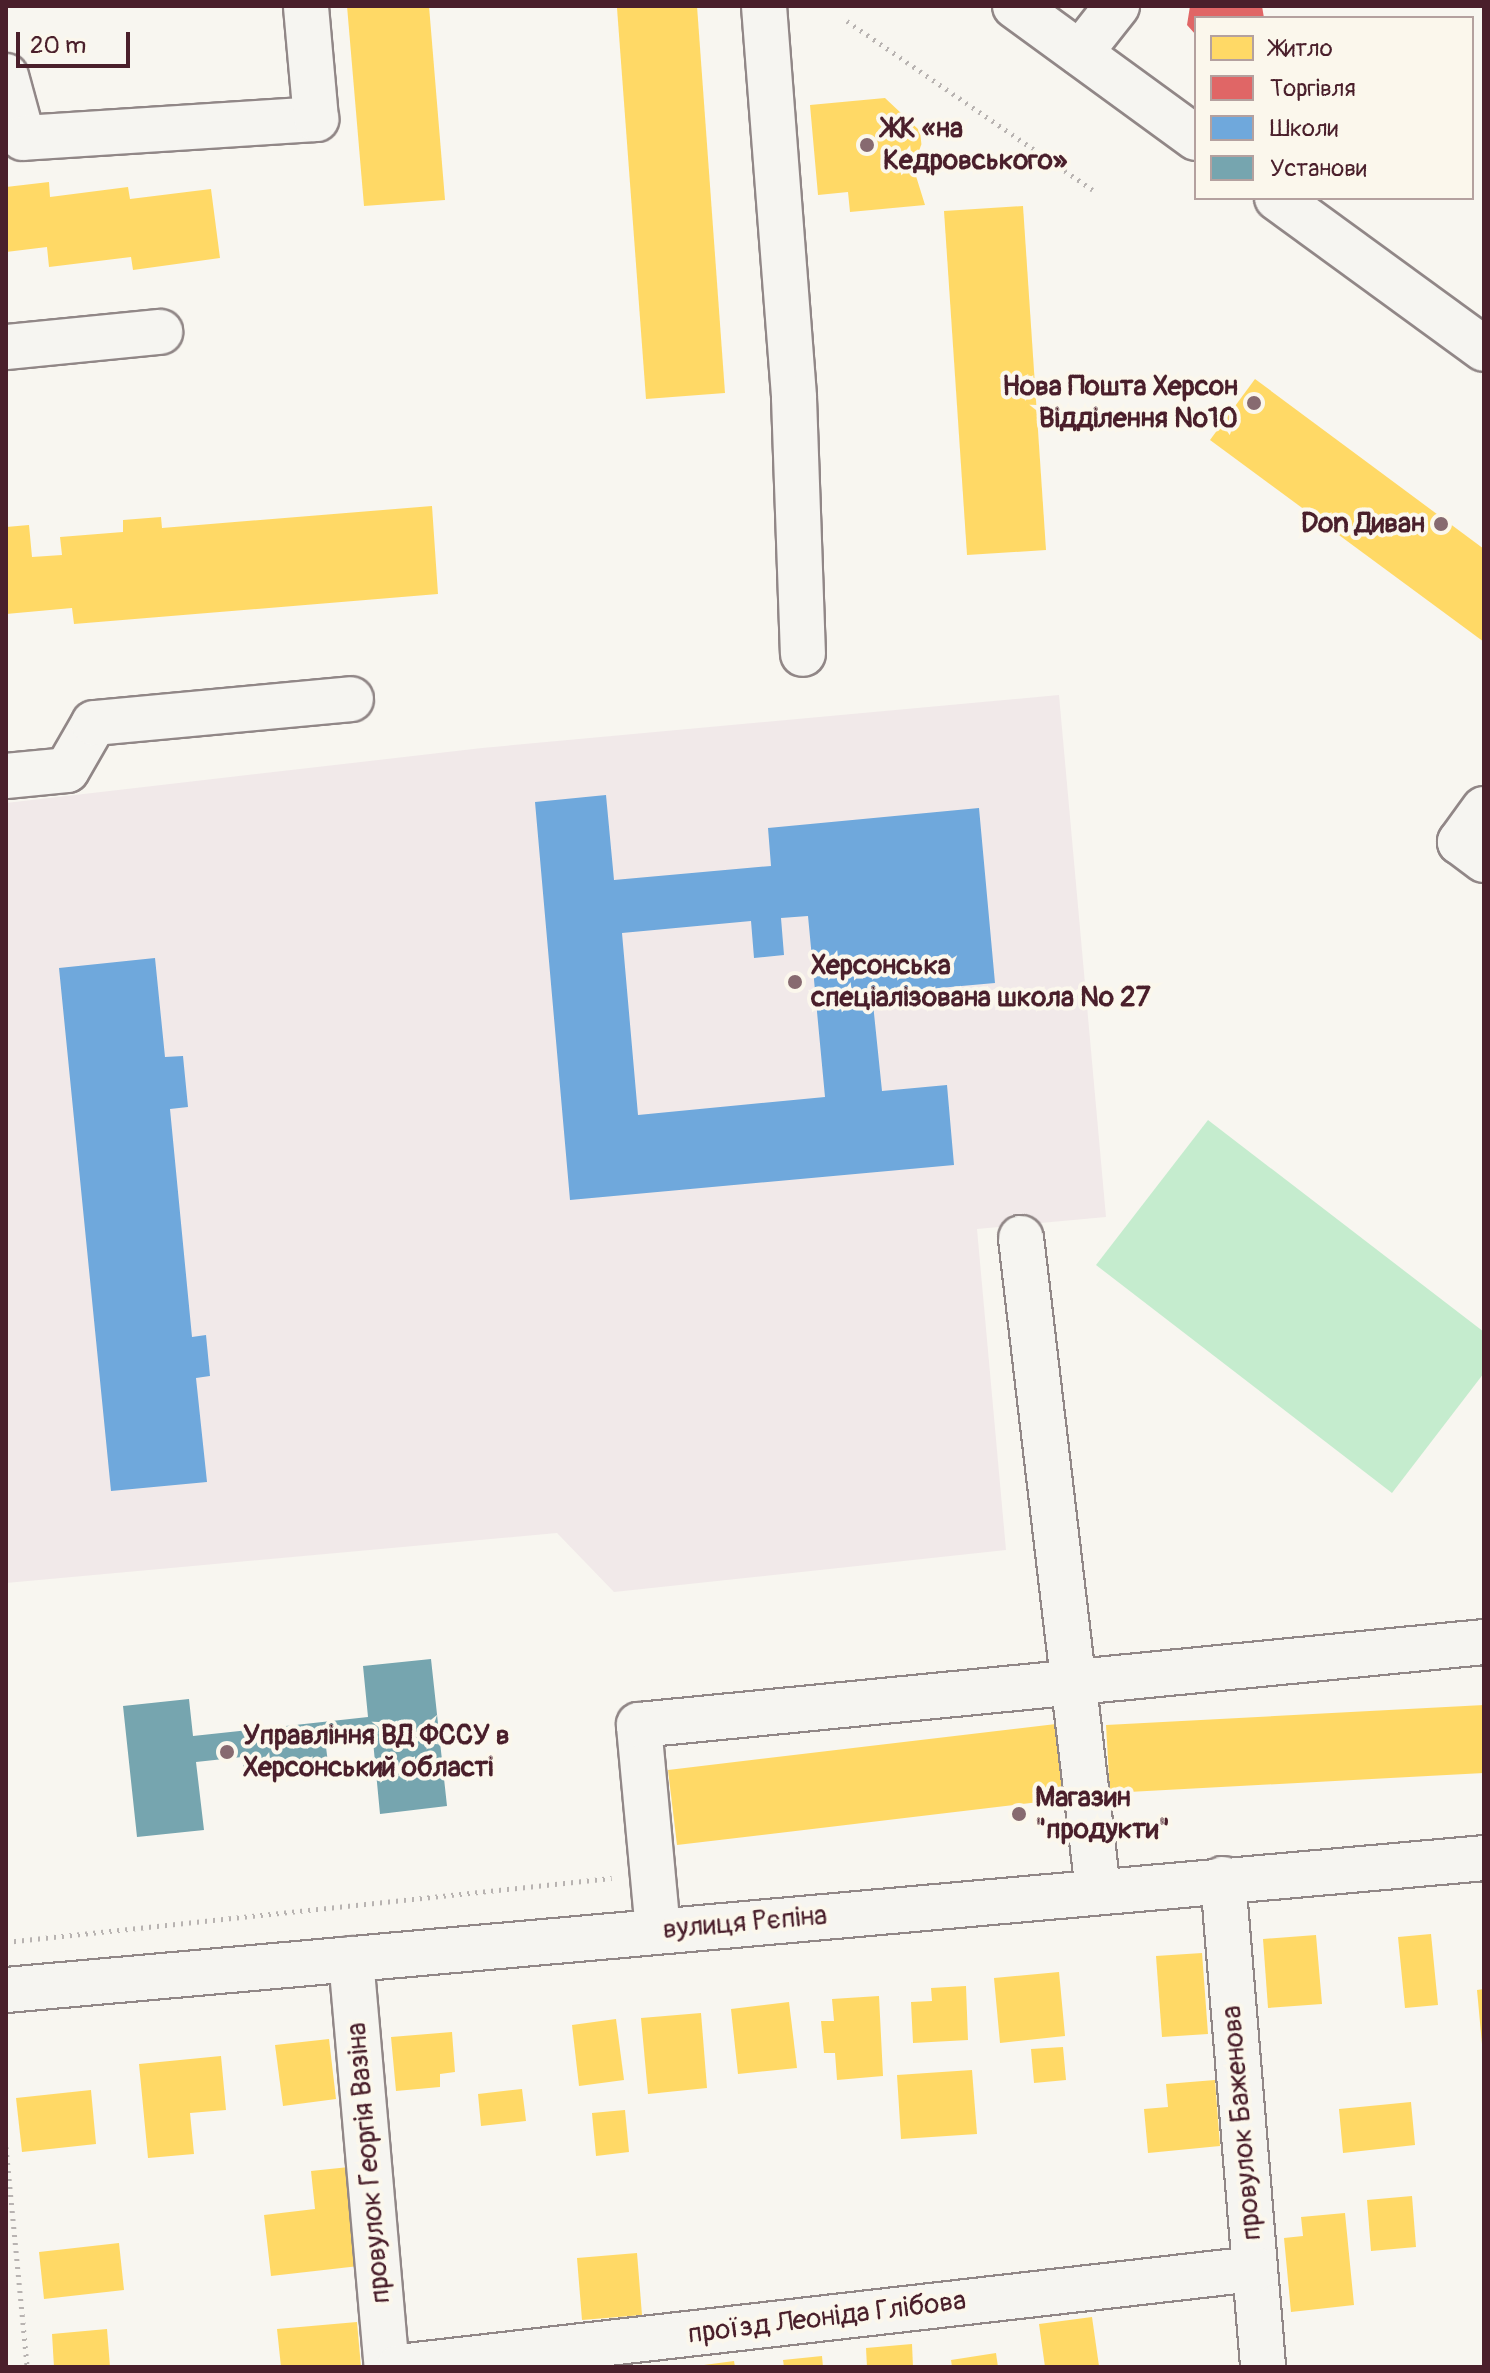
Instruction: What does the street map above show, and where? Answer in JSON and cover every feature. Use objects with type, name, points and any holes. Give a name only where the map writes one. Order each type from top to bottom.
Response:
[{"type":"street","points":[[6,76],[23,138],[316,119],[306,6]]},
{"type":"street","points":[[764,6],[794,398],[803,654]]},
{"type":"street","points":[[1015,6],[1194,137]]},
{"type":"street","points":[[1080,53],[1117,6]]},
{"type":"street","points":[[1280,200],[1484,349]]},
{"type":"street","points":[[6,347],[160,332]]},
{"type":"street","points":[[6,776],[67,770],[94,723],[351,699]]},
{"type":"street","points":[[1484,809],[1460,842],[1484,860]]},
{"type":"street","points":[[1021,1238],[1098,1891]]},
{"type":"street","points":[[658,1931],[639,1725],[1072,1679],[1484,1642]]},
{"type":"street","name":"вулиця Рєпіна","points":[[6,1990],[1484,1858]]},
{"type":"street","name":"провулок Баженова","points":[[1223,1879],[1263,2367]]},
{"type":"street","name":"провулок Георгія Вазіна","points":[[351,1959],[387,2367]]},
{"type":"street","name":"проїзд Леоніда Глібова","points":[[399,2367],[1254,2269]]},
{"type":"path","points":[[847,21],[1093,190]]},
{"type":"path","points":[[6,1942],[653,1874]]},
{"type":"path","points":[[6,2147],[27,2367]]},
{"type":"shaded area","points":[[1059,695],[1106,1217],[977,1229],[1006,1550],[614,1592],[557,1533],[6,1583],[6,803],[482,748]]},
{"type":"green space","points":[[1208,1120],[1484,1332],[1484,1373],[1392,1493],[1096,1265]]},
{"type":"building: Житло","points":[[347,6],[429,6],[445,200],[364,206]]},
{"type":"building: Житло","points":[[697,6],[725,393],[646,399],[617,8]]},
{"type":"building: Житло","name":"ЖК «на Кедровського»","points":[[885,98],[920,131],[923,159],[911,160],[925,205],[850,212],[848,192],[818,195],[810,105]]},
{"type":"building: Житло","points":[[49,182],[50,197],[128,187],[130,199],[211,189],[220,258],[133,270],[131,257],[49,267],[47,247],[6,252],[6,187]]},
{"type":"building: Житло","points":[[1023,206],[1046,550],[967,555],[944,211]]},
{"type":"building: Житло","points":[[1255,379],[1484,549],[1484,642],[1210,440]]},
{"type":"building: Житло","points":[[432,506],[438,594],[74,624],[72,608],[6,614],[6,527],[29,525],[32,557],[62,555],[60,537],[123,532],[123,520],[161,517],[162,528]]},
{"type":"building: Житло","points":[[1484,1705],[1484,1773],[1110,1793],[1106,1725]]},
{"type":"building: Житло","points":[[1056,1724],[1064,1799],[677,1845],[668,1770]]},
{"type":"building: Житло","points":[[1431,1934],[1438,2005],[1405,2008],[1398,1937]]},
{"type":"building: Житло","points":[[1316,1935],[1322,2004],[1268,2008],[1263,1939]]},
{"type":"building: Житло","points":[[1202,1953],[1208,2034],[1162,2037],[1156,1956]]},
{"type":"building: Житло","points":[[1059,1972],[1065,2036],[1000,2043],[994,1978]]},
{"type":"building: Житло","points":[[966,1986],[968,2040],[913,2043],[911,2002],[932,2001],[931,1988]]},
{"type":"building: Житло","points":[[1484,1989],[1484,2044],[1482,2044],[1477,1990]]},
{"type":"building: Житло","points":[[879,1996],[883,2076],[837,2080],[835,2053],[824,2053],[821,2021],[834,2021],[832,1999]]},
{"type":"building: Житло","points":[[789,2002],[797,2068],[738,2074],[731,2009]]},
{"type":"building: Житло","points":[[701,2013],[707,2088],[648,2094],[641,2018]]},
{"type":"building: Житло","points":[[616,2019],[624,2080],[579,2086],[572,2025]]},
{"type":"building: Житло","points":[[452,2032],[455,2072],[440,2074],[440,2087],[396,2091],[391,2037]]},
{"type":"building: Житло","points":[[329,2039],[336,2099],[283,2106],[275,2045]]},
{"type":"building: Житло","points":[[1063,2047],[1066,2080],[1034,2083],[1031,2049]]},
{"type":"building: Житло","points":[[221,2056],[226,2110],[190,2113],[194,2154],[148,2158],[139,2064]]},
{"type":"building: Житло","points":[[972,2070],[977,2134],[901,2139],[897,2075]]},
{"type":"building: Житло","points":[[1215,2080],[1220,2146],[1148,2153],[1144,2109],[1168,2107],[1166,2084]]},
{"type":"building: Житло","points":[[522,2089],[526,2121],[481,2126],[478,2094]]},
{"type":"building: Житло","points":[[91,2090],[96,2144],[22,2152],[16,2098]]},
{"type":"building: Житло","points":[[1411,2102],[1415,2145],[1343,2153],[1339,2109]]},
{"type":"building: Житло","points":[[625,2110],[629,2152],[596,2156],[592,2113]]},
{"type":"building: Житло","points":[[349,2167],[359,2266],[271,2276],[264,2215],[315,2209],[311,2171]]},
{"type":"building: Житло","points":[[1412,2196],[1416,2247],[1371,2251],[1367,2200]]},
{"type":"building: Житло","points":[[1345,2213],[1354,2305],[1291,2312],[1284,2238],[1303,2236],[1301,2217]]},
{"type":"building: Житло","points":[[119,2243],[124,2290],[44,2299],[39,2252]]},
{"type":"building: Житло","points":[[637,2253],[642,2315],[582,2320],[577,2258]]},
{"type":"building: Житло","points":[[1092,2317],[1099,2366],[1045,2367],[1039,2324]]},
{"type":"building: Житло","points":[[357,2322],[361,2367],[281,2367],[277,2329]]},
{"type":"building: Житло","points":[[107,2329],[110,2367],[54,2367],[52,2334]]},
{"type":"building: Житло","points":[[912,2344],[913,2367],[867,2367],[866,2348]]},
{"type":"building: Житло","points":[[996,2353],[998,2367],[952,2367],[951,2360]]},
{"type":"building: Житло","points":[[822,2356],[823,2367],[784,2367],[783,2360]]},
{"type":"building: Житло","points":[[734,2361],[735,2367],[704,2367],[704,2365]]},
{"type":"building: Торгівля","points":[[1190,6],[1262,6],[1264,16],[1194,16],[1194,33],[1187,25]]},
{"type":"building: Школи","points":[[606,795],[614,880],[771,866],[768,828],[979,808],[995,983],[872,994],[882,1091],[947,1085],[954,1165],[570,1200],[535,802]],"holes":[[[808,916],[825,1097],[638,1115],[622,933],[751,921],[754,958],[784,955],[781,918]]]},
{"type":"building: Школи","points":[[155,958],[165,1057],[183,1056],[188,1107],[170,1109],[192,1337],[206,1335],[210,1376],[196,1378],[207,1482],[111,1491],[59,968]]},
{"type":"building: Установи","name":"Управління ВД ФССУ в Херсонський області","points":[[431,1659],[447,1806],[380,1814],[373,1741],[326,1747],[328,1763],[244,1772],[242,1757],[196,1762],[204,1830],[137,1837],[123,1706],[189,1699],[193,1736],[368,1717],[363,1666]]},
{"type":"place","name":"ЖК «на Кедровського»","points":[[867,145]]},
{"type":"place","name":"Нова Пошта Херсон Відділення №10","points":[[1254,403]]},
{"type":"place","name":"Don Диван","points":[[1441,524]]},
{"type":"place","name":"Херсонська спеціалізована школа № 27","points":[[795,982]]},
{"type":"place","name":"Управління ВД ФССУ в Херсонський області","points":[[227,1752]]},
{"type":"place","name":"Магазин \"продукти\"","points":[[1019,1814]]}]
